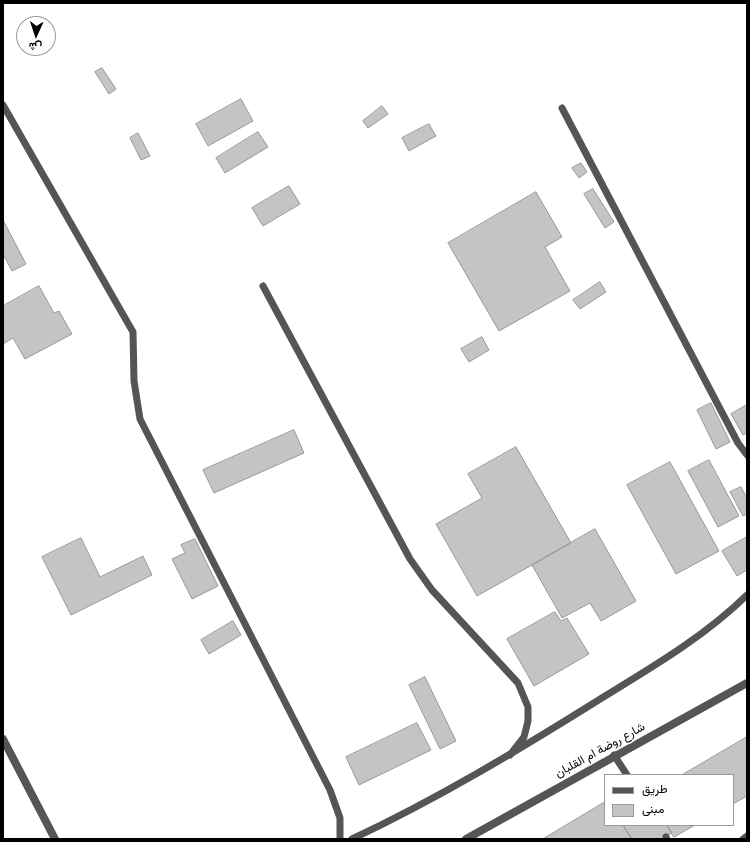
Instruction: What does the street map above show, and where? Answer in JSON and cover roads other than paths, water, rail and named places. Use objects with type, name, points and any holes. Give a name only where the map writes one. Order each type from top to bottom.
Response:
[{"type":"street","name":"شارع روضة ام القلبان","points":[[466,839],[747,682]]},
{"type":"street","points":[[3,739],[55,839]]},
{"type":"lane","points":[[3,105],[133,332],[134,380],[140,419],[330,790],[340,818],[340,839]]},
{"type":"lane","points":[[562,108],[738,443],[747,455]]},
{"type":"lane","points":[[263,286],[410,559],[432,590],[518,684],[528,707],[528,721],[524,737],[510,755]]},
{"type":"lane","points":[[352,839],[394,820],[510,755],[674,653],[729,613],[747,595]]},
{"type":"lane","points":[[614,755],[626,774]]},
{"type":"lane","points":[[743,839],[747,836]]}]
